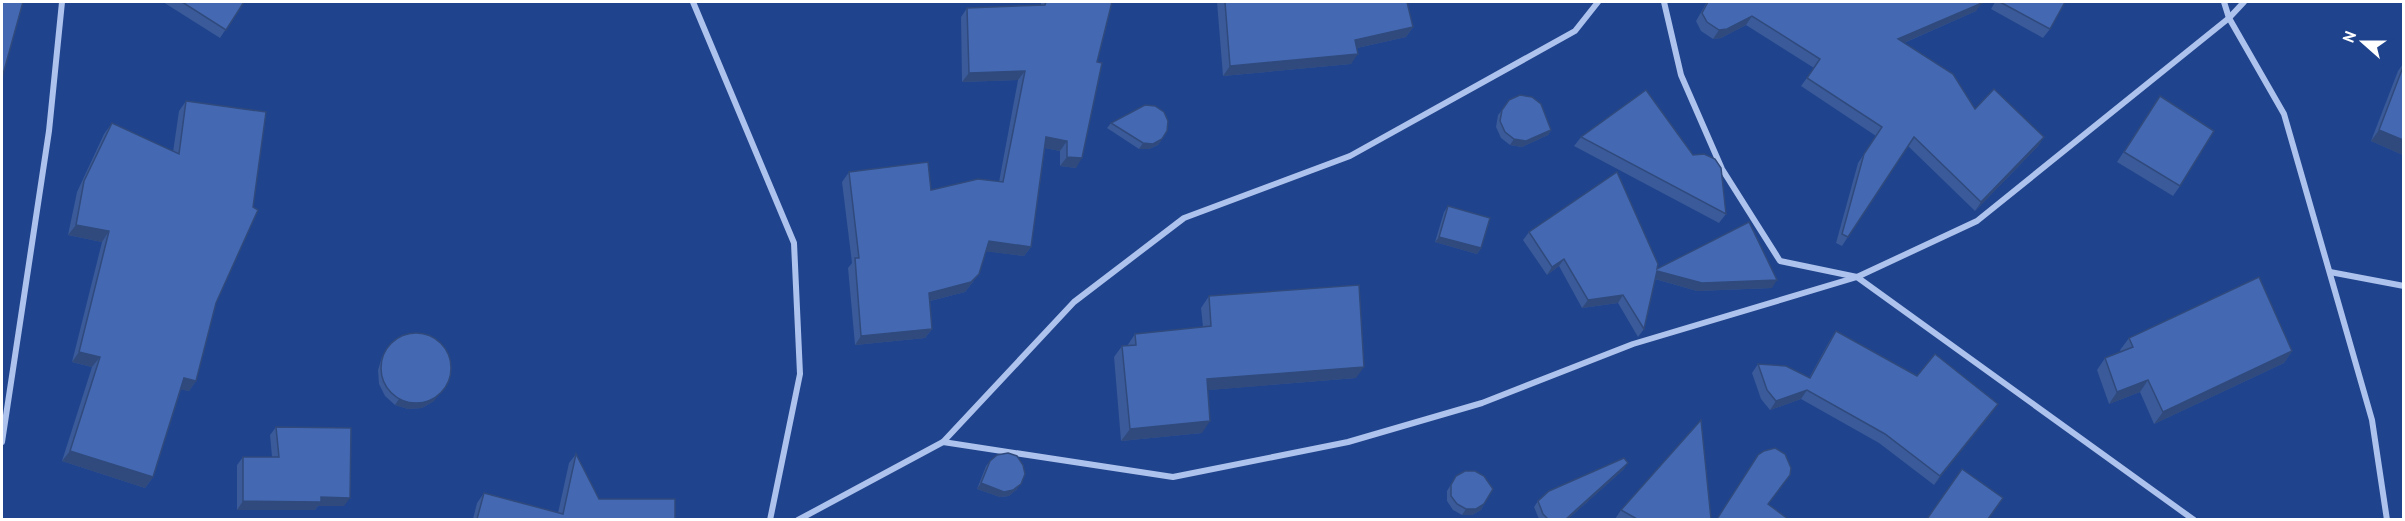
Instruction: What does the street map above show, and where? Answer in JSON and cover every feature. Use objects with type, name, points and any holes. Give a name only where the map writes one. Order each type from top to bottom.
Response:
[{"type":"street","points":[[2,442],[49,131],[62,2]]},
{"type":"street","points":[[693,2],[794,243],[800,374],[770,519]]},
{"type":"street","points":[[798,519],[943,442],[1074,302],[1184,218],[1350,156],[1575,31],[1598,2]]},
{"type":"street","points":[[1664,2],[1681,75],[1722,169],[1780,261],[1857,277],[2194,519]]},
{"type":"street","points":[[2224,2],[2229,18],[2284,114],[2372,420],[2387,519]]},
{"type":"street","points":[[943,442],[1173,477],[1348,442],[1471,406],[1633,344],[1857,277],[1977,221],[2229,18],[2244,2]]},
{"type":"street","points":[[2330,273],[2403,286]]},
{"type":"building","points":[[2,2],[23,2],[2,78]]},
{"type":"building","points":[[182,2],[244,2],[226,30]]},
{"type":"building","points":[[1046,2],[1112,2],[1097,62],[1102,63],[1082,158],[1067,157],[1067,141],[1046,137],[1031,247],[989,241],[979,274],[971,282],[929,293],[932,329],[861,336],[855,258],[859,258],[849,172],[928,162],[931,190],[978,179],[1003,182],[1025,71],[969,73],[967,8],[1045,5]]},
{"type":"building","points":[[1225,2],[1407,2],[1413,27],[1355,40],[1358,54],[1230,66]]},
{"type":"building","points":[[1708,2],[1982,3],[1898,39],[1953,74],[1975,109],[1994,89],[2044,137],[1981,202],[1914,137],[1848,237],[1842,234],[1864,154],[1882,127],[1807,78],[1820,59],[1752,16],[1727,29],[1719,30],[1707,22],[1702,13]]},
{"type":"building","points":[[2000,2],[2065,2],[2050,29]]},
{"type":"building","points":[[2403,67],[2403,140],[2379,130]]},
{"type":"building","points":[[1646,90],[1693,155],[1704,154],[1715,159],[1721,168],[1726,214],[1581,137]]},
{"type":"building","points":[[1520,95],[1532,97],[1541,104],[1551,130],[1526,141],[1514,139],[1505,132],[1500,121],[1502,110],[1509,100]]},
{"type":"building","points":[[2160,96],[2214,131],[2180,186],[2124,152]]},
{"type":"building","points":[[186,101],[266,112],[253,207],[258,210],[216,303],[196,381],[184,378],[153,477],[70,451],[100,357],[79,352],[109,231],[76,225],[84,181],[112,123],[179,154]]},
{"type":"building","points":[[1145,105],[1155,106],[1164,112],[1168,121],[1167,131],[1162,139],[1153,144],[1143,143],[1111,123]]},
{"type":"building","points":[[1617,172],[1658,264],[1657,269],[1749,222],[1777,280],[1702,283],[1657,271],[1644,329],[1623,295],[1588,300],[1564,259],[1552,267],[1529,232]]},
{"type":"building","points":[[1448,206],[1490,218],[1481,248],[1439,237]]},
{"type":"building","points":[[2259,277],[2292,351],[2163,412],[2148,380],[2117,392],[2105,358],[2133,347],[2129,338]]},
{"type":"building","points":[[1359,285],[1364,367],[1207,379],[1210,421],[1130,429],[1122,346],[1136,345],[1135,334],[1211,326],[1209,296]]},
{"type":"building","points":[[1836,331],[1917,376],[1935,354],[1998,404],[1940,476],[1885,434],[1807,390],[1776,401],[1767,390],[1758,364],[1786,366],[1810,378]]},
{"type":"building","points":[[416,333],[429,336],[441,343],[448,355],[451,368],[448,381],[441,393],[429,400],[416,403],[403,400],[391,393],[384,381],[381,368],[384,355],[391,343],[403,336]]},
{"type":"building","points":[[1701,420],[1711,519],[1637,519],[1621,510]]},
{"type":"building","points":[[276,427],[351,428],[350,498],[321,497],[321,502],[243,501],[243,457],[279,457]]},
{"type":"building","points":[[1775,448],[1785,454],[1791,468],[1790,475],[1768,504],[1788,519],[1717,519],[1758,455]]},
{"type":"building","points":[[1008,453],[1017,456],[1023,465],[1025,474],[1021,484],[1013,490],[1004,492],[981,483],[990,461],[997,455]]},
{"type":"building","points":[[576,454],[599,499],[675,499],[675,519],[477,519],[484,493],[563,514]]},
{"type":"building","points":[[1624,458],[1628,463],[1566,519],[1548,519],[1543,514],[1538,501],[1549,491]]},
{"type":"building","points":[[1962,469],[2003,498],[1988,519],[1927,519]]},
{"type":"building","points":[[1465,471],[1475,471],[1484,476],[1493,489],[1484,504],[1476,509],[1466,509],[1457,504],[1451,496],[1451,485],[1456,476]]}]
